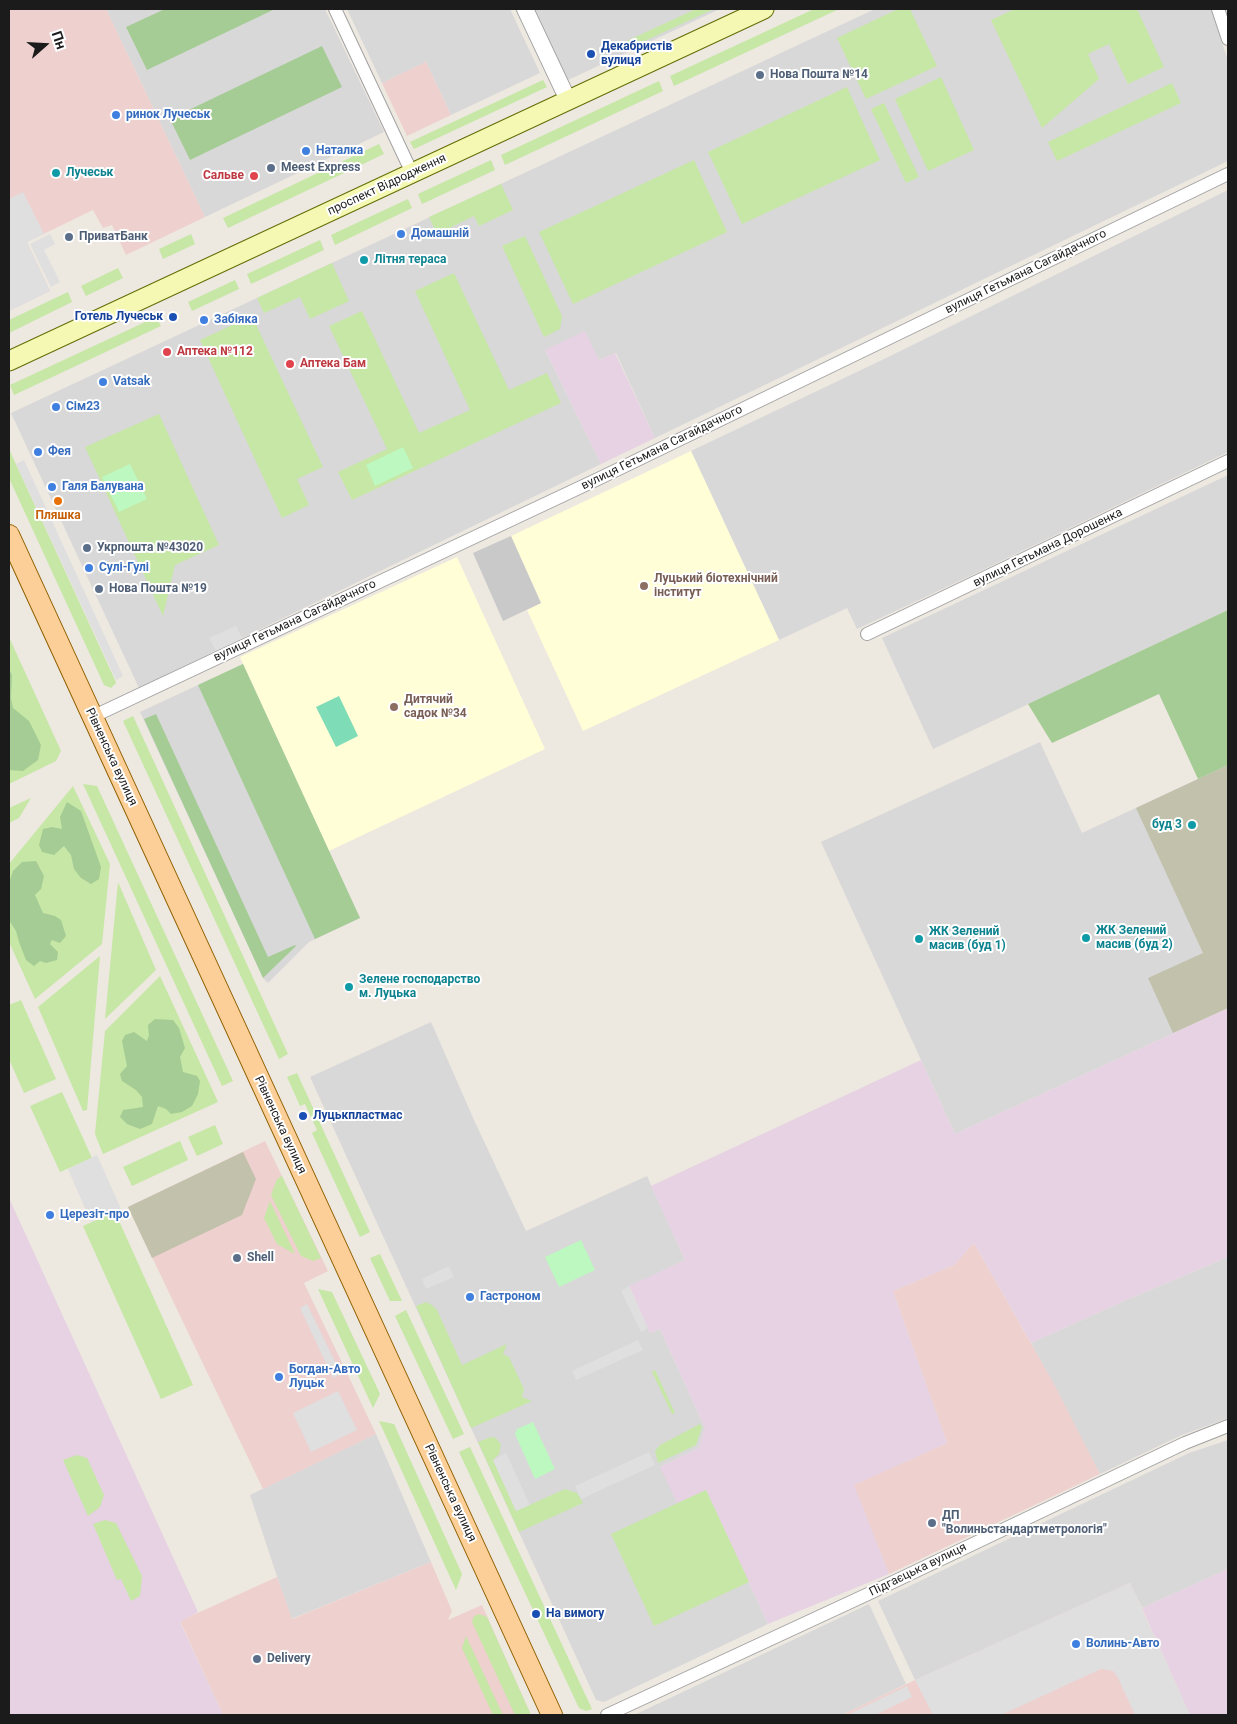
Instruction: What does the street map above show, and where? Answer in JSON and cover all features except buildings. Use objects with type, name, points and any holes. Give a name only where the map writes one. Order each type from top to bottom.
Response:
[{"type":"main road","name":"проспект Відродження","points":[[9,361],[764,9]]},
{"type":"main road","name":"Рівненська вулиця","points":[[9,535],[552,1715]]},
{"type":"street","points":[[335,9],[412,173]]},
{"type":"street","points":[[525,9],[568,100]]},
{"type":"street","points":[[1218,9],[1228,39]]},
{"type":"street","name":"вулиця Гетьмана Сагайдачного","points":[[92,717],[598,479],[1228,174]]},
{"type":"street","name":"вулиця Гетьмана Дорошенка","points":[[867,634],[1228,461]]},
{"type":"street","name":"Підгаєцька вулиця","points":[[607,1715],[1185,1443],[1228,1426]]},
{"type":"shaded area","points":[[9,9],[106,9],[205,217],[126,255],[112,225],[103,228],[93,210],[27,242],[50,291],[9,311]]},
{"type":"shaded area","points":[[106,9],[325,9],[384,132],[205,217]]},
{"type":"shaded area","points":[[165,9],[275,9],[147,70],[126,27]]},
{"type":"shaded area","points":[[347,9],[510,9],[540,73],[451,115],[426,62],[382,83]]},
{"type":"shaded area","points":[[532,9],[720,9],[566,81]]},
{"type":"shaded area","points":[[875,9],[1211,9],[1228,61],[1228,161],[655,438],[616,353],[599,360],[545,350],[601,464],[139,688],[11,413]]},
{"type":"shaded area","points":[[322,46],[342,87],[190,160],[170,119]]},
{"type":"shaded area","points":[[426,62],[451,115],[407,136],[382,83]]},
{"type":"shaded area","points":[[1228,190],[1228,452],[857,629],[847,608],[779,640],[691,451],[882,360]]},
{"type":"shaded area","points":[[23,192],[44,234],[27,242],[50,291],[9,311],[9,199]]},
{"type":"shaded area","points":[[50,234],[55,244],[44,250],[60,282],[51,287],[30,244]]},
{"type":"shaded area","points":[[585,331],[599,360],[615,353],[655,438],[601,464],[545,350]]},
{"type":"shaded area","name":"Луцький біотехнічний інститут","points":[[691,451],[779,640],[583,731],[527,610],[541,603],[511,536]]},
{"type":"shaded area","points":[[24,460],[123,676],[116,680],[16,464]]},
{"type":"shaded area","points":[[1228,475],[1228,610],[933,749],[882,638]]},
{"type":"shaded area","points":[[511,536],[541,603],[503,621],[473,553]]},
{"type":"shaded area","name":"Дитячий садок №34","points":[[457,557],[545,749],[329,851],[240,657]]},
{"type":"shaded area","points":[[1228,610],[1228,765],[1198,779],[1159,694],[1052,743],[1028,704]]},
{"type":"shaded area","points":[[236,626],[242,638],[216,651],[209,638]]},
{"type":"shaded area","points":[[243,664],[360,918],[309,942],[268,983],[263,978],[140,712]]},
{"type":"shaded area","points":[[243,664],[360,918],[315,939],[198,685]]},
{"type":"shaded area","points":[[9,669],[12,675],[11,698],[13,708],[29,721],[41,745],[38,760],[23,771],[9,770]]},
{"type":"shaded area","points":[[156,714],[268,957],[296,946],[263,978],[144,719]]},
{"type":"shaded area","points":[[1040,742],[1082,833],[1228,765],[1228,1008],[955,1134],[821,842]]},
{"type":"shaded area","points":[[1228,765],[1228,1008],[1173,1033],[1148,978],[1203,953],[1136,808]]},
{"type":"shaded area","points":[[67,802],[81,811],[101,867],[99,879],[91,884],[81,878],[74,869],[71,855],[64,846],[54,855],[42,852],[39,845],[43,829],[52,827],[62,829],[60,817]]},
{"type":"shaded area","points":[[36,861],[44,876],[41,889],[35,895],[43,913],[55,916],[61,920],[66,936],[60,943],[52,940],[50,944],[58,952],[57,960],[46,963],[40,961],[34,966],[26,960],[16,931],[9,920],[9,883],[13,871],[22,862]]},
{"type":"shaded area","points":[[1228,1008],[1228,1257],[1031,1343],[974,1243],[954,1265],[893,1291],[947,1443],[854,1485],[889,1574],[768,1624],[706,1490],[677,1503],[660,1467],[699,1448],[705,1428],[660,1329],[650,1333],[629,1286],[685,1260],[651,1186],[921,1060],[955,1134]]},
{"type":"shaded area","points":[[155,1019],[173,1020],[179,1028],[185,1048],[180,1057],[183,1072],[197,1076],[200,1081],[198,1094],[192,1106],[182,1112],[171,1114],[166,1109],[158,1106],[152,1124],[140,1129],[127,1124],[120,1117],[123,1110],[143,1107],[142,1097],[136,1090],[122,1081],[120,1074],[127,1066],[122,1041],[125,1035],[134,1032],[147,1041],[149,1035],[148,1025]]},
{"type":"shaded area","points":[[431,1022],[526,1231],[647,1176],[685,1260],[629,1287],[650,1333],[660,1329],[705,1428],[699,1448],[660,1467],[706,1490],[768,1624],[604,1702],[596,1700],[310,1077]]},
{"type":"shaded area","points":[[265,1141],[328,1271],[304,1283],[376,1434],[263,1489],[128,1207]]},
{"type":"shaded area","points":[[243,1152],[256,1179],[242,1215],[152,1258],[128,1207]]},
{"type":"shaded area","points":[[97,1155],[121,1209],[91,1222],[68,1169]]},
{"type":"shaded area","points":[[9,1198],[198,1612],[180,1622],[223,1715],[9,1715]]},
{"type":"shaded area","points":[[974,1243],[1054,1384],[1100,1474],[889,1574],[853,1485],[947,1443],[893,1291],[954,1265]]},
{"type":"shaded area","points":[[1228,1257],[1228,1418],[1182,1435],[1100,1474],[1031,1343]]},
{"type":"shaded area","points":[[449,1266],[454,1277],[426,1289],[422,1279]]},
{"type":"shaded area","points":[[629,1286],[648,1328],[641,1332],[621,1291]]},
{"type":"shaded area","points":[[307,1304],[341,1374],[333,1378],[300,1308]]},
{"type":"shaded area","points":[[638,1340],[643,1350],[576,1380],[572,1371]]},
{"type":"shaded area","points":[[338,1391],[357,1430],[311,1452],[293,1413]]},
{"type":"shaded area","points":[[376,1434],[431,1562],[291,1619],[250,1495]]},
{"type":"shaded area","points":[[1228,1440],[1228,1569],[1142,1608],[1130,1583],[915,1680],[878,1601],[1189,1453]]},
{"type":"shaded area","points":[[649,1452],[655,1465],[581,1499],[575,1486]]},
{"type":"shaded area","points":[[506,1453],[530,1505],[516,1511],[493,1460]]},
{"type":"shaded area","points":[[431,1562],[452,1611],[448,1620],[482,1605],[531,1715],[223,1715],[180,1621],[277,1577],[292,1619]]},
{"type":"shaded area","points":[[1228,1569],[1228,1715],[1190,1715],[1142,1608]]},
{"type":"shaded area","name":"Волинь-Авто","points":[[1130,1583],[1190,1715],[842,1715],[915,1680]]},
{"type":"shaded area","name":"Волинь-Авто","points":[[1130,1583],[1190,1715],[1135,1715],[1113,1671],[1101,1669],[1001,1715],[933,1715],[915,1680]]},
{"type":"shaded area","points":[[869,1604],[906,1684],[842,1715],[634,1715]]},
{"type":"shaded area","points":[[907,1686],[912,1697],[875,1715],[847,1715]]},
{"type":"green space","points":[[696,9],[714,9],[623,51],[620,44]]},
{"type":"green space","points":[[814,9],[839,9],[674,86],[670,76]]},
{"type":"green space","points":[[898,9],[910,9],[937,66],[866,99],[837,38]]},
{"type":"green space","points":[[1015,9],[1137,9],[1164,67],[1128,84],[1109,44],[1088,54],[1099,79],[1042,128],[991,20]]},
{"type":"green space","points":[[941,77],[974,150],[928,171],[895,99]]},
{"type":"green space","points":[[543,80],[547,87],[414,149],[410,142]]},
{"type":"green space","points":[[659,81],[663,91],[505,165],[501,155]]},
{"type":"green space","points":[[1172,83],[1181,103],[1057,161],[1048,142]]},
{"type":"green space","points":[[847,87],[880,160],[742,224],[708,152]]},
{"type":"green space","points":[[884,103],[919,177],[906,183],[871,109]]},
{"type":"green space","points":[[379,144],[384,154],[228,228],[223,218]]},
{"type":"green space","points":[[491,160],[495,170],[422,204],[418,194]]},
{"type":"green space","points":[[694,160],[727,232],[573,304],[539,232]]},
{"type":"green space","points":[[501,184],[513,210],[479,226],[474,216],[437,234],[429,217]]},
{"type":"green space","points":[[408,199],[412,208],[335,245],[331,235]]},
{"type":"green space","points":[[191,234],[195,244],[163,259],[159,249]]},
{"type":"green space","points":[[525,236],[562,316],[560,329],[544,337],[502,246]]},
{"type":"green space","points":[[320,240],[324,250],[251,284],[247,274]]},
{"type":"green space","points":[[332,263],[349,301],[310,319],[300,297],[264,313],[257,298]]},
{"type":"green space","points":[[118,268],[123,278],[86,296],[81,286]]},
{"type":"green space","points":[[454,273],[509,390],[547,373],[561,403],[352,500],[338,472],[387,449],[329,326],[362,311],[419,433],[470,410],[415,291]]},
{"type":"green space","points":[[235,280],[239,289],[192,311],[188,302]]},
{"type":"green space","points":[[68,292],[72,302],[9,333],[9,320]]},
{"type":"green space","points":[[252,316],[323,467],[297,479],[309,505],[282,518],[200,340]]},
{"type":"green space","points":[[156,317],[161,326],[14,395],[10,385]]},
{"type":"green space","points":[[159,414],[219,545],[175,565],[163,616],[85,447]]},
{"type":"green space","points":[[403,447],[413,468],[375,486],[366,465]]},
{"type":"green space","points":[[9,449],[115,680],[116,683],[111,688],[104,685],[9,478]]},
{"type":"green space","points":[[130,464],[147,499],[119,512],[102,477]]},
{"type":"green space","points":[[9,637],[61,751],[56,761],[9,784]]},
{"type":"green space","points":[[339,696],[358,736],[336,747],[316,707]]},
{"type":"green space","points":[[133,716],[288,1054],[279,1059],[123,721]]},
{"type":"green space","points":[[83,784],[97,786],[233,1081],[222,1086]]},
{"type":"green space","points":[[73,786],[110,864],[102,944],[35,999],[9,942],[9,864]]},
{"type":"green space","points":[[31,798],[19,818],[9,823],[9,808]]},
{"type":"green space","points":[[118,882],[156,970],[105,1019]]},
{"type":"green space","points":[[100,956],[87,1110],[83,1111],[38,1007]]},
{"type":"green space","points":[[160,976],[218,1102],[103,1154],[95,1134],[105,1031]]},
{"type":"green space","points":[[21,1000],[56,1079],[24,1093],[9,1059],[9,1005]]},
{"type":"green space","points":[[297,1073],[370,1232],[360,1237],[312,1133],[317,1130],[305,1104],[300,1106],[287,1077]]},
{"type":"green space","points":[[62,1092],[92,1158],[60,1172],[30,1106]]},
{"type":"green space","points":[[215,1125],[223,1144],[197,1156],[188,1137]]},
{"type":"green space","points":[[180,1141],[188,1160],[132,1186],[123,1167]]},
{"type":"green space","points":[[282,1176],[321,1258],[313,1261],[301,1256],[271,1195],[277,1179]]},
{"type":"green space","points":[[270,1201],[295,1254],[277,1244],[264,1218]]},
{"type":"green space","points":[[115,1212],[193,1385],[161,1399],[83,1226]]},
{"type":"green space","points":[[581,1240],[595,1270],[559,1287],[545,1257]]},
{"type":"green space","points":[[380,1254],[402,1301],[390,1301],[370,1258]]},
{"type":"green space","points":[[318,1289],[332,1292],[380,1394],[373,1408]]},
{"type":"green space","points":[[426,1302],[437,1310],[462,1365],[507,1344],[503,1354],[509,1357],[524,1389],[522,1397],[532,1401],[471,1428],[416,1306]]},
{"type":"green space","points":[[406,1310],[464,1434],[453,1439],[395,1316]]},
{"type":"green space","points":[[655,1370],[675,1413],[672,1414],[652,1372]]},
{"type":"green space","points":[[379,1421],[394,1424],[462,1574],[456,1590]]},
{"type":"green space","points":[[533,1422],[555,1469],[535,1479],[515,1434],[517,1429]]},
{"type":"green space","points":[[700,1424],[702,1427],[696,1445],[658,1463],[655,1451],[660,1445]]},
{"type":"green space","points":[[491,1437],[496,1438],[501,1445],[499,1454],[493,1460],[516,1511],[565,1489],[577,1493],[583,1503],[519,1532],[478,1442]]},
{"type":"green space","points":[[470,1447],[592,1709],[586,1711],[579,1708],[459,1452]]},
{"type":"green space","points":[[77,1455],[87,1458],[104,1495],[100,1507],[88,1516],[63,1460]]},
{"type":"green space","points":[[706,1490],[749,1582],[654,1626],[611,1534]]},
{"type":"green space","points":[[105,1520],[116,1523],[142,1576],[140,1596],[131,1601],[121,1579],[117,1580],[93,1524]]},
{"type":"green space","points":[[479,1614],[487,1617],[531,1715],[515,1715],[472,1622],[474,1616]]},
{"type":"green space","points":[[466,1636],[503,1715],[493,1715],[462,1648]]},
{"type":"place","name":"Декабристів вулиця","points":[[591,54]]},
{"type":"place","name":"Нова Пошта №14","points":[[760,75]]},
{"type":"place","name":"ринок Лучеськ","points":[[116,115]]},
{"type":"place","name":"Наталка","points":[[306,151]]},
{"type":"place","name":"Meest Express","points":[[271,168]]},
{"type":"place","name":"Лучеськ","points":[[56,173]]},
{"type":"place","name":"Сальве","points":[[254,176]]},
{"type":"place","name":"Домашній","points":[[401,234]]},
{"type":"place","name":"ПриватБанк","points":[[69,237]]},
{"type":"place","name":"Літня тераса","points":[[364,260]]},
{"type":"place","name":"Готель Лучеськ","points":[[173,317]]},
{"type":"place","name":"Забіяка","points":[[204,320]]},
{"type":"place","name":"Аптека №112","points":[[167,352]]},
{"type":"place","name":"Аптека Бам","points":[[290,364]]},
{"type":"place","name":"Vatsak","points":[[103,382]]},
{"type":"place","name":"Сім23","points":[[56,407]]},
{"type":"place","name":"Фея","points":[[38,452]]},
{"type":"place","name":"Галя Балувана","points":[[52,487]]},
{"type":"place","name":"Пляшка","points":[[58,501]]},
{"type":"place","name":"Укрпошта №43020","points":[[87,548]]},
{"type":"place","name":"Сулі-Гулі","points":[[89,568]]},
{"type":"place","name":"Луцький біотехнічний інститут","points":[[644,586]]},
{"type":"place","name":"Нова Пошта №19","points":[[99,589]]},
{"type":"place","name":"Дитячий садок №34","points":[[394,707]]},
{"type":"place","name":"буд 3","points":[[1192,825]]},
{"type":"place","name":"ЖК Зелений масив (буд 2)","points":[[1086,938]]},
{"type":"place","name":"ЖК Зелений масив (буд 1)","points":[[919,939]]},
{"type":"place","name":"Зелене господарство м. Луцька","points":[[349,987]]},
{"type":"place","name":"Луцькпластмас","points":[[303,1116]]},
{"type":"place","name":"Церезіт-про","points":[[50,1215]]},
{"type":"place","name":"Shell","points":[[237,1258]]},
{"type":"place","name":"Гастроном","points":[[470,1297]]},
{"type":"place","name":"Богдан-Авто Луцьк","points":[[279,1377]]},
{"type":"place","name":"ДП \"Волиньстандартметрологія\"","points":[[932,1523]]},
{"type":"place","name":"На вимогу","points":[[536,1614]]},
{"type":"place","name":"Волинь-Авто","points":[[1076,1644]]},
{"type":"place","name":"Delivery","points":[[257,1659]]}]
